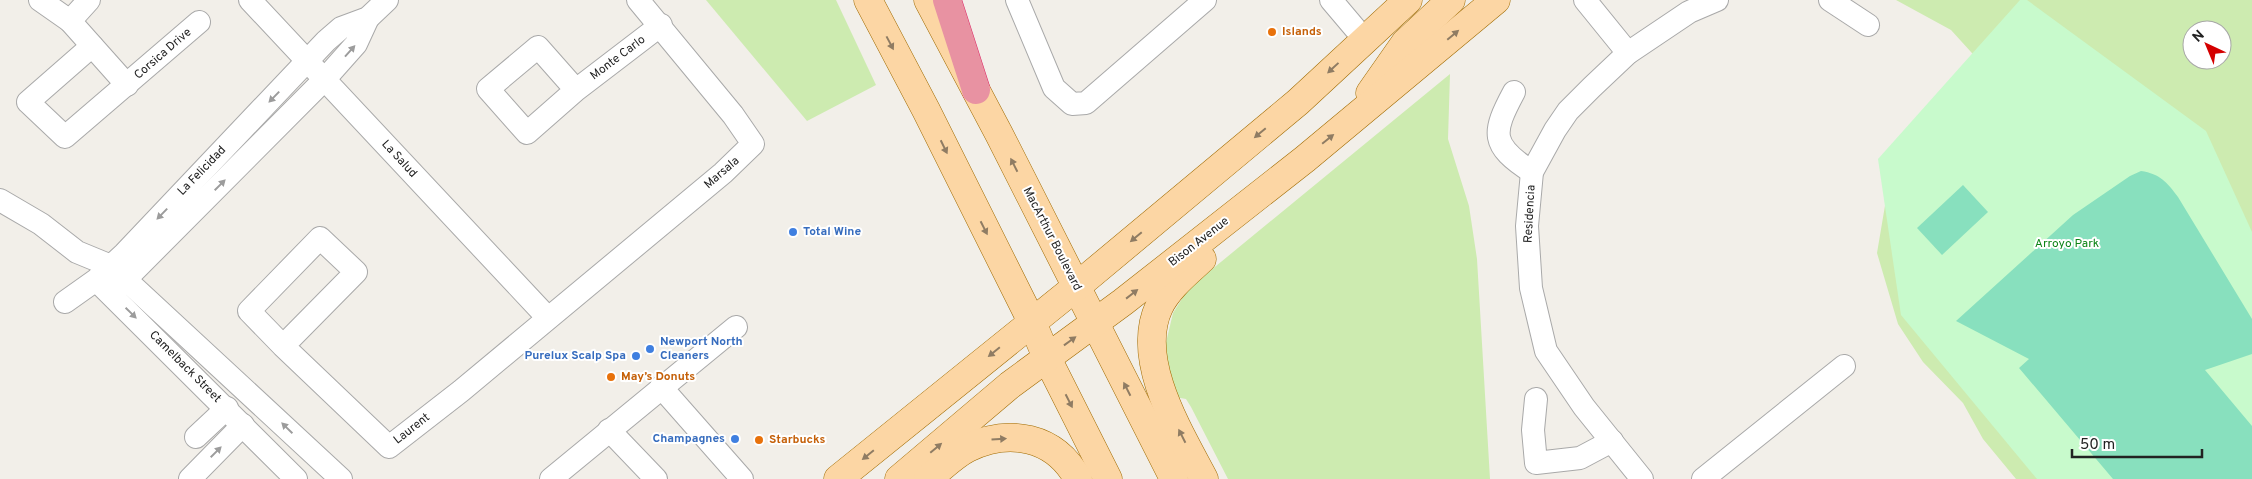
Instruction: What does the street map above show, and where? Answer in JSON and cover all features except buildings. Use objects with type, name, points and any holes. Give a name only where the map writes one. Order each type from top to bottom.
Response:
[{"type":"highway","points":[[947,0],[976,90]]},
{"type":"main road","points":[[868,0],[1032,322],[1047,358],[1108,479]]},
{"type":"main road","name":"MacArthur Boulevard","points":[[928,0],[976,90],[1174,479]]},
{"type":"main road","points":[[838,479],[1076,287],[1298,102],[1408,0]]},
{"type":"main road","points":[[1352,120],[1405,43],[1451,0]]},
{"type":"main road","name":"Bison Avenue","points":[[899,479],[1010,385],[1094,324],[1305,159],[1496,0]]},
{"type":"main road","points":[[1204,479],[1164,400],[1154,360],[1153,325],[1159,307],[1168,292],[1191,269],[1272,198],[1305,159]]},
{"type":"main road","points":[[928,479],[966,449],[990,439],[1022,437],[1052,448],[1078,479]]},
{"type":"street","name":"Corsica Drive","points":[[40,0],[70,21],[126,85]]},
{"type":"street","points":[[70,21],[89,0]]},
{"type":"street","name":"La Salud","points":[[250,0],[548,318]]},
{"type":"street","points":[[324,80],[356,44],[368,18],[387,0]]},
{"type":"street","name":"Marsala","points":[[548,318],[723,173],[754,144],[733,115],[638,0]]},
{"type":"street","points":[[1017,0],[1054,88],[1072,104],[1086,103],[1205,0]]},
{"type":"street","points":[[1331,0],[1364,39]]},
{"type":"street","points":[[1585,0],[1628,53]]},
{"type":"street","name":"Residencia","points":[[1642,479],[1584,407],[1546,351],[1531,288],[1527,226],[1532,172],[1555,130],[1568,111],[1628,53],[1688,12],[1716,0]]},
{"type":"street","points":[[1830,0],[1868,25]]},
{"type":"street","points":[[307,61],[341,28],[368,18]]},
{"type":"street","name":"Corsica Drive","points":[[92,46],[28,102],[65,137],[199,22]]},
{"type":"street","name":"Monte Carlo","points":[[576,90],[661,26]]},
{"type":"street","name":"La Felicidad","points":[[111,280],[307,61]]},
{"type":"street","name":"La Felicidad","points":[[111,280],[143,263],[324,80]]},
{"type":"street","points":[[1514,92],[1500,118],[1498,133],[1502,148],[1514,160],[1532,172]]},
{"type":"street","name":"Camelback Street","points":[[0,200],[41,224],[77,252],[264,406],[341,479]]},
{"type":"street","name":"Laurent","points":[[283,346],[356,272],[320,238],[249,311],[283,346],[389,447],[461,391],[548,318]]},
{"type":"street","name":"Camelback Street","points":[[143,263],[154,286],[250,378],[264,406]]},
{"type":"street","points":[[65,302],[111,280]]},
{"type":"street","name":"Camelback Street","points":[[111,280],[289,476]]},
{"type":"street","points":[[551,479],[736,327]]},
{"type":"street","points":[[1703,479],[1844,366]]},
{"type":"street","points":[[661,387],[742,479]]},
{"type":"street","points":[[1536,399],[1533,430],[1536,463],[1580,458],[1612,442]]},
{"type":"street","points":[[196,437],[227,408]]},
{"type":"street","points":[[190,479],[243,425]]},
{"type":"street","points":[[609,430],[656,479]]},
{"type":"street","points":[[289,476],[310,449]]},
{"type":"green space","points":[[706,0],[836,0],[876,85],[807,121]]},
{"type":"green space","points":[[1896,0],[2252,0],[2252,252],[2011,96],[1951,30]]},
{"type":"green space","name":"Arroyo Park","points":[[2020,0],[2027,0],[2206,131],[2252,232],[2252,479],[2037,479],[1901,315],[1878,159]]},
{"type":"green space","points":[[1450,74],[1448,139],[1469,206],[1477,259],[1490,479],[1228,479],[1186,399],[1175,397],[1164,351],[1173,313],[1188,289]]},
{"type":"green space","points":[[1891,170],[2081,479],[2016,479],[1983,439],[1963,403],[1923,362],[1898,324],[1877,253]]},
{"type":"green space","points":[[2141,171],[2158,177],[2178,197],[2252,319],[2252,354],[2205,370],[2252,426],[2252,479],[2113,479],[2019,368],[2029,359],[1956,321],[2073,215],[2130,176]]},
{"type":"green space","points":[[1963,185],[1988,212],[1942,255],[1917,228]]},
{"type":"place","name":"Islands","points":[[1272,32]]},
{"type":"place","name":"Total Wine","points":[[793,232]]},
{"type":"place","name":"Newport North Cleaners","points":[[650,349]]},
{"type":"place","name":"Purelux Scalp Spa","points":[[636,356]]},
{"type":"place","name":"May’s Donuts","points":[[611,377]]},
{"type":"place","name":"Champagnes","points":[[735,439]]},
{"type":"place","name":"Starbucks","points":[[759,440]]}]
